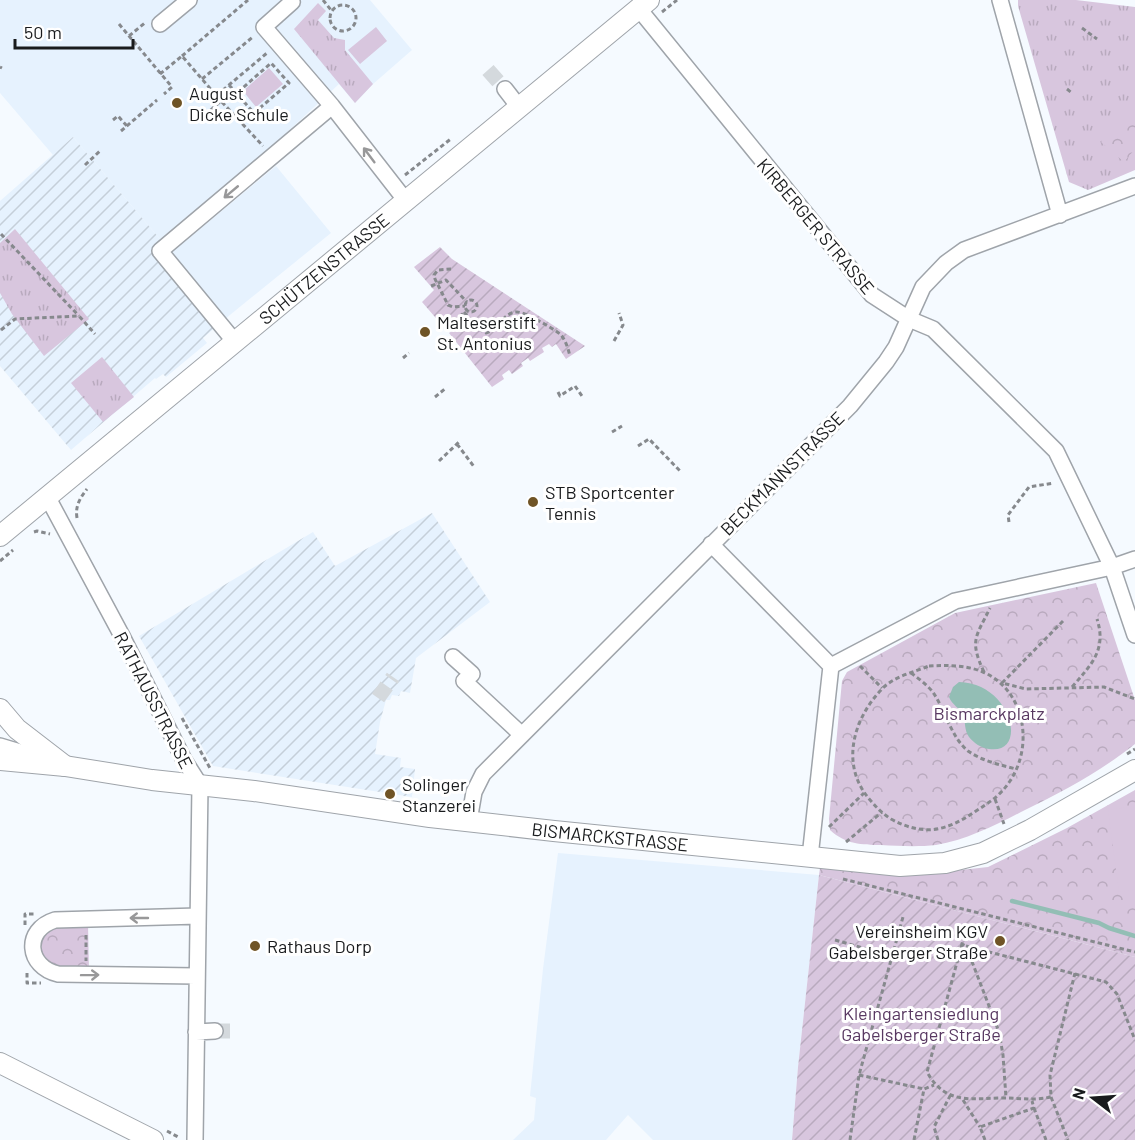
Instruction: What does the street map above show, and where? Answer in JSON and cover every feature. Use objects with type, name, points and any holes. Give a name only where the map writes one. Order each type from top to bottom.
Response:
[{"type":"main road","name":"SCHÜTZENSTRASSE","points":[[0,536],[644,4]]},
{"type":"main road","name":"BISMARCKSTRASSE","points":[[0,709],[17,729],[65,766]]},
{"type":"main road","name":"BISMARCKSTRASSE","points":[[0,759],[469,821],[900,866],[930,865],[983,853],[1030,830],[1128,763]]},
{"type":"main road","points":[[0,1063],[157,1134]]},
{"type":"street","points":[[160,24],[189,0]]},
{"type":"street","points":[[1000,0],[1060,215]]},
{"type":"street","points":[[292,1],[264,27],[332,106],[406,201]]},
{"type":"street","name":"KIRBERGER STRASSE","points":[[644,4],[872,295],[909,319],[933,329],[1056,451],[1112,567],[1135,634]]},
{"type":"street","points":[[505,89],[519,107]]},
{"type":"street","points":[[235,342],[160,251],[332,106]]},
{"type":"street","name":"BECKMANNSTRASSE","points":[[469,821],[474,792],[480,779],[850,406],[877,375],[896,347],[923,287],[955,256],[964,250],[1135,186]]},
{"type":"street","name":"RATHAUSSTRASSE","points":[[48,498],[122,636],[184,760],[200,785],[196,1032],[188,1139]]},
{"type":"street","points":[[711,544],[831,666]]},
{"type":"street","points":[[831,666],[955,601],[1112,567],[1135,559]]},
{"type":"street","points":[[453,657],[472,674],[464,681],[522,735]]},
{"type":"street","points":[[810,857],[831,666]]},
{"type":"street","points":[[0,746],[65,766]]},
{"type":"street","points":[[196,976],[66,975],[49,971],[37,960],[33,948],[36,934],[44,925],[61,919],[198,916]]},
{"type":"street","points":[[196,1032],[215,1031]]},
{"type":"path","points":[[160,74],[248,0]]},
{"type":"path","points":[[323,0],[332,10]]},
{"type":"path","points":[[338,5],[352,7],[356,15],[355,23],[350,30],[337,30],[330,20],[332,10],[338,5]]},
{"type":"path","points":[[119,24],[172,87],[165,94]]},
{"type":"path","points":[[202,79],[264,27]]},
{"type":"path","points":[[1082,28],[1097,39]]},
{"type":"path","points":[[217,96],[277,44]]},
{"type":"path","points":[[182,56],[272,157]]},
{"type":"path","points":[[229,85],[254,113],[263,106],[288,83],[264,56]]},
{"type":"path","points":[[237,93],[271,63]]},
{"type":"path","points":[[1067,89],[1072,93]]},
{"type":"path","points":[[121,131],[157,100]]},
{"type":"path","points":[[205,116],[221,101]]},
{"type":"path","points":[[113,120],[118,116],[127,126]]},
{"type":"path","points":[[85,165],[101,150]]},
{"type":"path","points":[[1,234],[95,334]]},
{"type":"path","points":[[451,269],[438,270],[434,275],[448,305],[466,308]]},
{"type":"path","points":[[431,286],[443,280],[450,282],[479,329],[486,333],[495,329],[505,317],[517,312],[527,315],[561,335],[570,356]]},
{"type":"path","points":[[448,326],[466,308]]},
{"type":"path","points":[[614,341],[623,325],[619,313]]},
{"type":"path","points":[[1,330],[15,319],[79,316]]},
{"type":"path","points":[[402,358],[409,353]]},
{"type":"path","points":[[558,392],[560,396],[575,386],[582,396]]},
{"type":"path","points":[[435,397],[446,388]]},
{"type":"path","points":[[612,432],[622,426]]},
{"type":"path","points":[[638,446],[649,439],[681,472]]},
{"type":"path","points":[[439,461],[458,443],[475,468]]},
{"type":"path","points":[[1009,522],[1008,515],[1029,487],[1070,480]]},
{"type":"path","points":[[78,520],[76,513],[79,499],[95,482]]},
{"type":"path","points":[[28,538],[37,531],[50,533],[54,541]]},
{"type":"path","points":[[0,561],[18,546]]},
{"type":"path","points":[[984,672],[975,650],[981,623],[990,610],[995,592]]},
{"type":"path","points":[[1072,687],[1086,673],[1099,648],[1101,632],[1097,619]]},
{"type":"path","points":[[1002,683],[1063,621]]},
{"type":"path","points":[[850,656],[882,688]]},
{"type":"path","points":[[1002,683],[1012,696],[1023,724],[1024,740],[1021,756],[1011,779],[994,799],[959,823],[939,830],[906,825],[882,812],[864,793],[855,778],[852,764],[852,753],[862,718],[882,688],[929,666],[958,666],[984,672],[1002,683],[1026,689],[1104,687],[1135,699]]},
{"type":"path","points":[[911,673],[932,691],[952,730],[969,752],[1016,769]]},
{"type":"path","points":[[177,709],[212,770],[220,772]]},
{"type":"path","points":[[1128,763],[1135,748]]},
{"type":"path","points":[[827,835],[827,829],[864,793]]},
{"type":"path","points":[[994,799],[1005,824],[995,827]]},
{"type":"path","points":[[851,846],[841,844],[882,812]]},
{"type":"path","points":[[836,877],[1135,952]]},
{"type":"path","points":[[25,926],[25,914],[36,914]]},
{"type":"path","points":[[850,1140],[859,1076],[903,917]]},
{"type":"path","points":[[86,919],[86,975]]},
{"type":"path","points":[[964,935],[964,945],[927,1072],[934,1085],[963,1100],[1006,1098],[1031,1100],[1051,1096]]},
{"type":"path","points":[[835,940],[891,956]]},
{"type":"path","points":[[964,945],[1106,982],[1113,988],[1123,1007],[1135,1040]]},
{"type":"path","points":[[964,945],[999,1032],[1006,1098]]},
{"type":"path","points":[[27,972],[27,983],[50,983]]},
{"type":"path","points":[[1068,1140],[1051,1096],[1050,1075],[1075,973]]},
{"type":"path","points":[[859,1076],[924,1089],[934,1085]]},
{"type":"path","points":[[914,1140],[924,1089]]},
{"type":"path","points":[[938,1140],[934,1127],[951,1094]]},
{"type":"path","points":[[963,1100],[980,1127],[985,1140]]},
{"type":"path","points":[[1031,1100],[1046,1140]]},
{"type":"path","points":[[980,1127],[1034,1108]]},
{"type":"path","points":[[157,1134],[188,1139]]},
{"type":"shaded area","points":[[0,0],[370,0],[412,50],[355,103],[339,84],[270,148],[160,239],[73,137],[53,155],[0,93]]},
{"type":"shaded area","points":[[73,137],[225,319],[203,338],[207,343],[166,377],[163,374],[155,378],[71,450],[0,366],[0,201]]},
{"type":"shaded area","points":[[276,166],[331,233],[225,319],[171,253]]},
{"type":"shaded area","points":[[432,513],[490,602],[416,658],[410,693],[401,691],[399,696],[392,695],[390,700],[386,700],[375,754],[401,758],[400,767],[415,769],[412,797],[213,766],[139,636],[313,532],[335,566]]},
{"type":"shaded area","points":[[959,682],[977,685],[992,694],[1002,705],[1009,718],[1011,731],[1009,741],[1001,748],[983,748],[969,737],[963,715],[949,697],[953,687]]},
{"type":"shaded area","points":[[558,853],[819,875],[792,1140],[653,1140],[628,1115],[606,1140],[513,1140],[534,1120],[536,1098],[530,1096]]},
{"type":"green space","points":[[1018,0],[1076,0],[1135,7],[1135,170],[1088,190],[1069,182]]},
{"type":"green space","points":[[318,3],[326,11],[318,20],[334,38],[345,40],[345,50],[373,84],[355,103],[294,29]]},
{"type":"green space","points":[[376,27],[387,41],[360,64],[348,50]]},
{"type":"green space","points":[[269,68],[283,84],[256,107],[243,91]]},
{"type":"green space","points":[[1133,106],[1135,107],[1135,149],[1124,162],[1101,142]]},
{"type":"green space","points":[[15,229],[89,319],[44,356],[12,314],[0,293],[0,243]]},
{"type":"green space","points":[[440,247],[452,259],[585,346],[566,359],[556,344],[552,347],[549,344],[542,348],[544,352],[530,361],[528,358],[521,363],[523,366],[512,374],[509,370],[502,375],[504,379],[492,387],[449,333],[452,331],[444,322],[441,324],[422,302],[434,290],[414,267]]},
{"type":"green space","points":[[102,357],[134,397],[103,422],[71,383]]},
{"type":"green space","name":"Bismarckplatz","points":[[1096,583],[1135,700],[1135,744],[1096,772],[1068,788],[993,826],[948,843],[929,846],[867,845],[848,841],[830,830],[829,819],[842,681],[847,672],[955,613]]},
{"type":"green space","points":[[1135,790],[1135,957],[819,875],[820,868],[925,874],[988,867],[1067,828]]},
{"type":"green space","points":[[1135,806],[1135,890],[1119,892],[1108,810]]},
{"type":"green space","name":"Kleingartensiedlung Gabelsberger Straße","points":[[819,875],[1135,957],[1135,1140],[792,1140]]},
{"type":"green space","points":[[88,924],[89,970],[59,970],[45,965],[38,941],[48,928]]},
{"type":"waterway","points":[[1012,901],[1099,923],[1135,936]]},
{"type":"tunnel","points":[[488,70],[505,89]]},
{"type":"tunnel","points":[[378,698],[393,677]]},
{"type":"tunnel","points":[[215,1031],[235,1031]]},
{"type":"place","name":"August Dicke Schule","points":[[177,103]]},
{"type":"place","name":"Malteserstift St. Antonius","points":[[425,332]]},
{"type":"place","name":"STB Sportcenter Tennis","points":[[533,502]]},
{"type":"place","name":"Solinger Stanzerei","points":[[390,794]]},
{"type":"place","name":"Vereinsheim KGV Gabelsberger Straße","points":[[1000,941]]},
{"type":"place","name":"Rathaus Dorp","points":[[255,946]]}]
